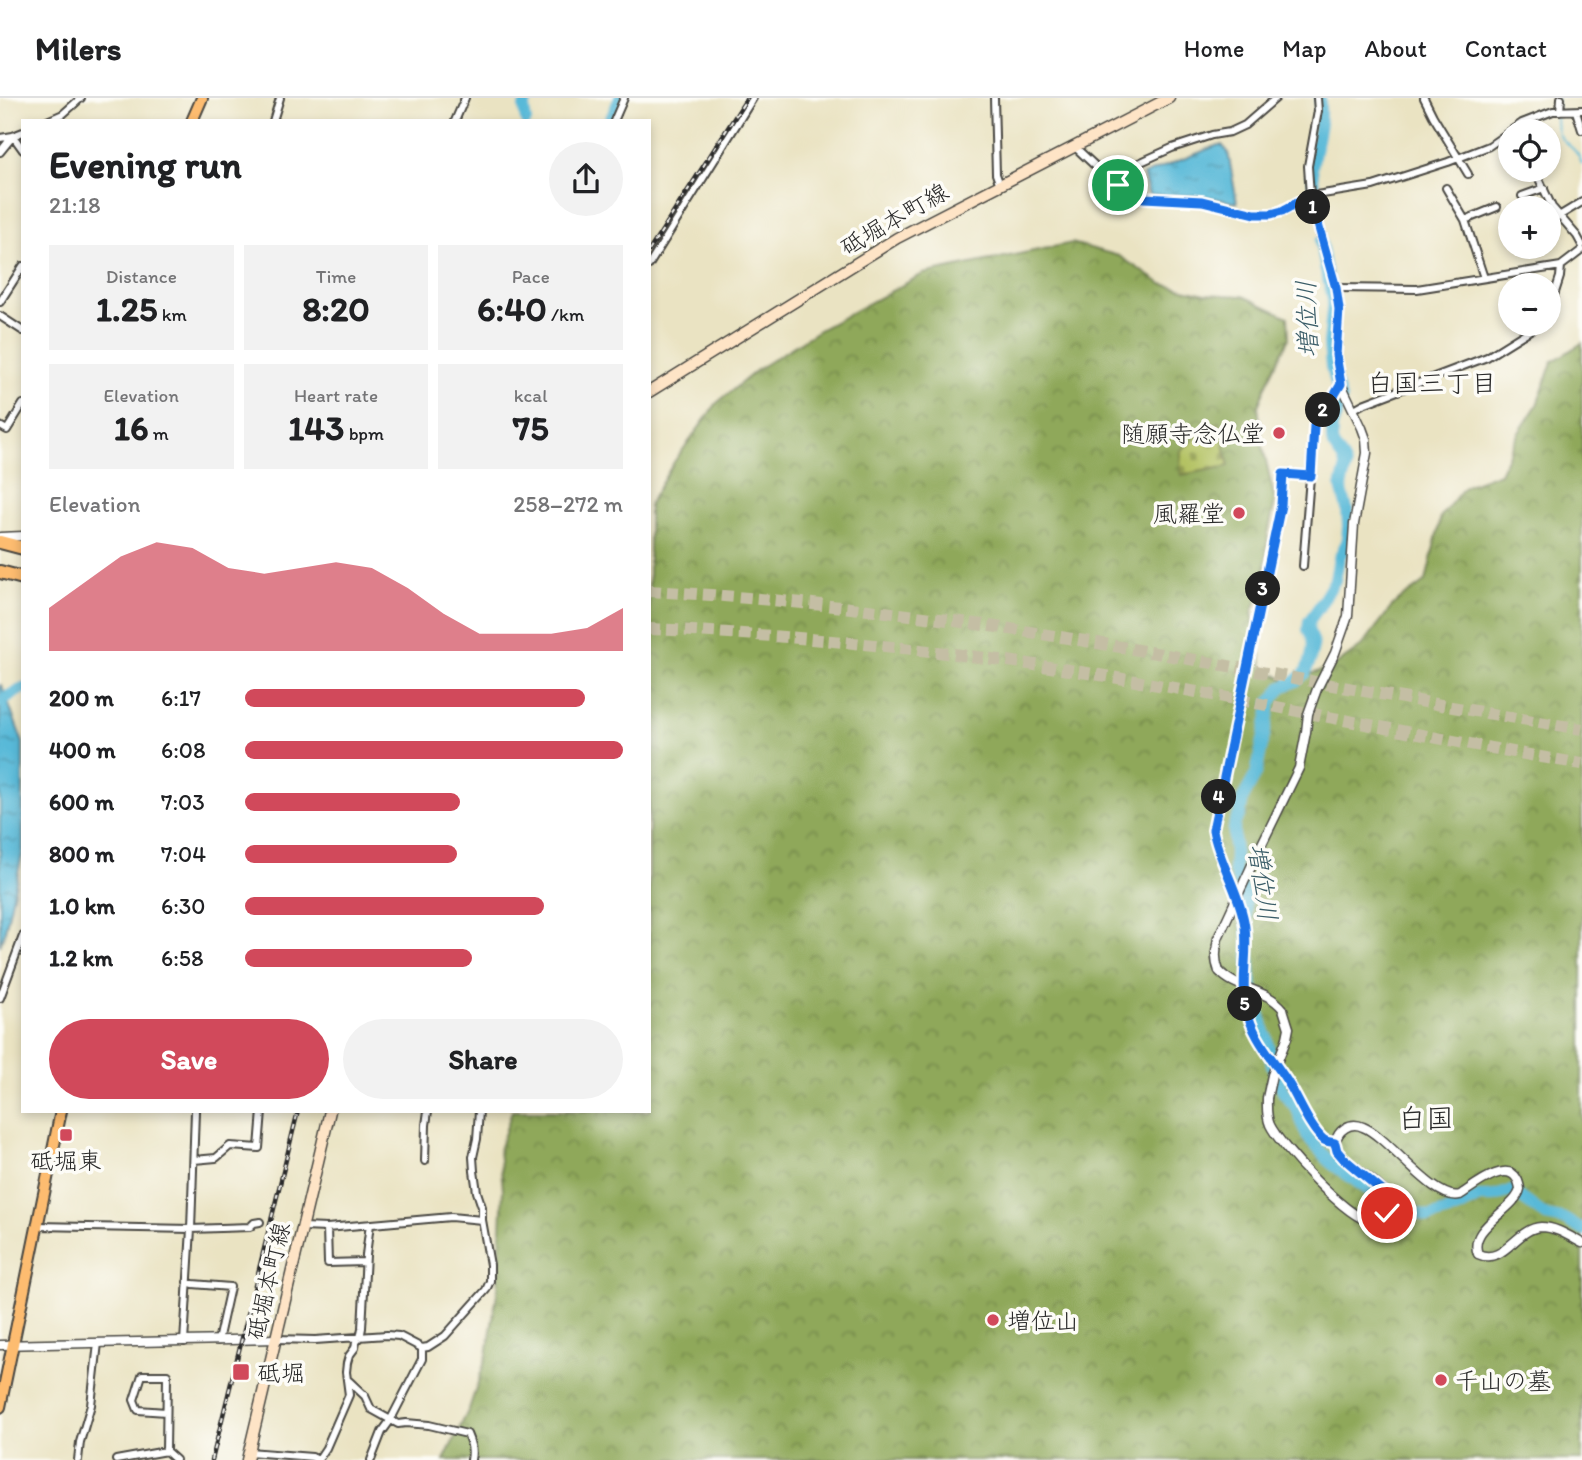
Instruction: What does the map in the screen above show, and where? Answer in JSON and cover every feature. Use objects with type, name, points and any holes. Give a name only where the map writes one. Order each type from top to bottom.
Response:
[{"type":"highway","points":[[193,119],[202,98]]},
{"type":"highway","points":[[0,542],[21,547]]},
{"type":"highway","points":[[0,572],[21,577]]},
{"type":"highway","points":[[0,1407],[61,1113]]},
{"type":"main road","name":"砥堀本町線","points":[[651,391],[897,238],[1169,98]]},
{"type":"main road","name":"砥堀本町線","points":[[248,1456],[330,1113]]},
{"type":"street","points":[[52,119],[63,114],[81,98]]},
{"type":"street","points":[[274,119],[280,98]]},
{"type":"street","points":[[456,119],[465,98]]},
{"type":"street","points":[[615,119],[624,98]]},
{"type":"street","points":[[651,262],[753,98]]},
{"type":"street","points":[[994,98],[996,174],[1000,185]]},
{"type":"street","points":[[1107,177],[1114,171],[1130,167],[1172,148],[1230,132],[1245,125],[1276,98]]},
{"type":"street","points":[[1317,98],[1318,111],[1308,166],[1310,196],[1336,288],[1339,309],[1336,355],[1341,384],[1366,439],[1367,453],[1354,524],[1348,616],[1308,714],[1299,768],[1219,938],[1215,961],[1224,976],[1268,996],[1283,1009],[1289,1028],[1272,1075],[1267,1098],[1270,1125],[1297,1161],[1342,1204],[1360,1217],[1371,1221],[1380,1219],[1387,1213],[1390,1205],[1387,1195],[1337,1151],[1335,1143],[1340,1131],[1355,1124],[1365,1127],[1377,1136],[1425,1180],[1447,1195],[1461,1195],[1495,1173],[1513,1173],[1520,1189],[1516,1197],[1485,1227],[1475,1247],[1478,1254],[1492,1257],[1533,1228],[1553,1229],[1582,1243]]},
{"type":"street","points":[[1424,98],[1468,174]]},
{"type":"street","points":[[1557,111],[1561,98]]},
{"type":"street","points":[[1534,119],[1557,111],[1579,111],[1582,131]]},
{"type":"street","points":[[0,138],[21,133]]},
{"type":"street","points":[[13,136],[21,147]]},
{"type":"street","points":[[0,152],[13,136]]},
{"type":"street","points":[[1075,147],[1107,177],[1129,192],[1144,198],[1202,201],[1255,214],[1271,214],[1310,196],[1373,186],[1458,158],[1498,141]]},
{"type":"street","points":[[1541,182],[1548,196]]},
{"type":"street","points":[[1446,188],[1465,220],[1484,278]]},
{"type":"street","points":[[1522,196],[1544,188]]},
{"type":"street","points":[[1561,215],[1582,202]]},
{"type":"street","points":[[1465,220],[1497,207]]},
{"type":"street","points":[[1336,288],[1417,289],[1560,266],[1582,247],[1577,236],[1561,218]]},
{"type":"street","points":[[1560,266],[1560,273]]},
{"type":"street","points":[[0,302],[21,268]]},
{"type":"street","points":[[0,316],[21,330]]},
{"type":"street","points":[[1354,409],[1488,358],[1521,336]]},
{"type":"street","points":[[1303,566],[1314,426],[1341,384]]},
{"type":"street","points":[[0,426],[7,430],[21,407]]},
{"type":"street","points":[[1311,476],[1283,474],[1281,505],[1213,830],[1245,922],[1246,1006],[1253,1031],[1289,1084],[1308,1120],[1325,1141],[1335,1143]]},
{"type":"street","points":[[0,537],[21,536]]},
{"type":"street","points":[[0,998],[21,941]]},
{"type":"street","points":[[184,1342],[195,1113]]},
{"type":"street","points":[[194,1160],[216,1158],[230,1146],[259,1148],[262,1113]]},
{"type":"street","points":[[425,1161],[428,1113]]},
{"type":"street","points":[[0,1345],[314,1340],[387,1335],[399,1336],[422,1348],[428,1347],[445,1336],[486,1290],[490,1281],[474,1157],[479,1113]]},
{"type":"street","points":[[303,1227],[327,1228],[451,1217],[482,1220]]},
{"type":"street","points":[[37,1226],[191,1229],[250,1227],[260,1222]]},
{"type":"street","points":[[248,1456],[312,1457],[318,1460],[326,1448],[349,1395],[347,1363],[360,1338],[370,1224]]},
{"type":"street","points":[[327,1228],[328,1263],[365,1262]]},
{"type":"street","points":[[187,1282],[230,1287],[218,1341]]},
{"type":"street","points":[[78,1460],[80,1442],[91,1405],[98,1343]]},
{"type":"street","points":[[371,1460],[382,1432],[422,1359],[422,1348]]},
{"type":"street","points":[[166,1412],[138,1410],[135,1400],[142,1375],[167,1375],[166,1451],[176,1460]]},
{"type":"street","points":[[348,1381],[365,1395],[372,1409],[390,1421],[398,1424],[429,1424],[467,1434],[472,1445],[471,1460]]},
{"type":"street","points":[[116,1460],[166,1451]]},
{"type":"green space","points":[[1072,243],[1119,256],[1162,284],[1206,294],[1243,296],[1288,317],[1289,338],[1258,406],[1263,447],[1275,501],[1268,534],[1264,582],[1252,613],[1263,668],[1287,681],[1333,667],[1362,646],[1394,604],[1426,581],[1441,516],[1465,486],[1500,473],[1518,434],[1537,405],[1552,362],[1582,343],[1582,1460],[444,1460],[469,1409],[487,1355],[498,1287],[503,1189],[499,1150],[511,1113],[651,1113],[651,501],[674,462],[717,403],[758,369],[819,330],[923,274]]},
{"type":"green space","points":[[1219,422],[1229,466],[1181,475],[1181,450],[1207,428]]},
{"type":"water","points":[[1222,145],[1228,152],[1237,203],[1204,196],[1149,195],[1143,175]]},
{"type":"water","points":[[0,685],[21,738],[21,860],[0,946]]},
{"type":"waterway","points":[[522,98],[524,107]]},
{"type":"waterway","points":[[526,119],[524,107],[528,98]]},
{"type":"waterway","points":[[611,119],[620,98]]},
{"type":"waterway","name":"増位川","points":[[1316,206],[1312,168],[1320,123],[1320,98]]},
{"type":"waterway","points":[[1557,98],[1558,133],[1582,164]]},
{"type":"waterway","name":"増位川","points":[[1321,242],[1333,299],[1329,344],[1331,367],[1341,399],[1332,428],[1332,440],[1346,467],[1341,487],[1347,509],[1347,542],[1339,558],[1335,580],[1309,621],[1308,630],[1313,647],[1305,673],[1296,681],[1282,687],[1271,702],[1256,774],[1243,798],[1240,814],[1235,822],[1234,870],[1244,894],[1254,998],[1267,1038],[1272,1065],[1284,1093],[1297,1109],[1307,1136],[1331,1163],[1377,1196],[1400,1208],[1429,1217],[1459,1208],[1479,1197],[1491,1197],[1512,1191],[1546,1216],[1566,1220],[1582,1230]]},
{"type":"waterway","points":[[0,701],[21,689]]},
{"type":"tunnel","points":[[651,591],[790,602],[977,624],[1163,654],[1582,729]]},
{"type":"tunnel","points":[[651,629],[839,642],[1029,664],[1582,764]]},
{"type":"railway","points":[[651,248],[747,98]]},
{"type":"railway","points":[[212,1460],[298,1113]]},
{"type":"place","name":"随願寺念仏堂","points":[[1279,433]]},
{"type":"place","name":"風羅堂","points":[[1239,513]]},
{"type":"place","name":"砥堀東","points":[[66,1135]]},
{"type":"place","name":"増位山","points":[[993,1320]]},
{"type":"place","name":"砥堀","points":[[241,1372]]},
{"type":"place","name":"千山の墓","points":[[1441,1380]]},
{"type":"district","name":"白国三丁目","points":[[1432,383]]},
{"type":"district","name":"白国","points":[[1426,1118]]},
{"type":"route","points":[[1118,185],[1144,198],[1202,201],[1255,214],[1282,211],[1310,196],[1336,288],[1339,309],[1336,355],[1341,384],[1314,426],[1311,476],[1283,474],[1281,505],[1213,830],[1245,922],[1246,1006],[1253,1031],[1289,1084],[1308,1120],[1325,1141],[1335,1143],[1343,1158],[1387,1195],[1390,1205],[1387,1213]]}]
